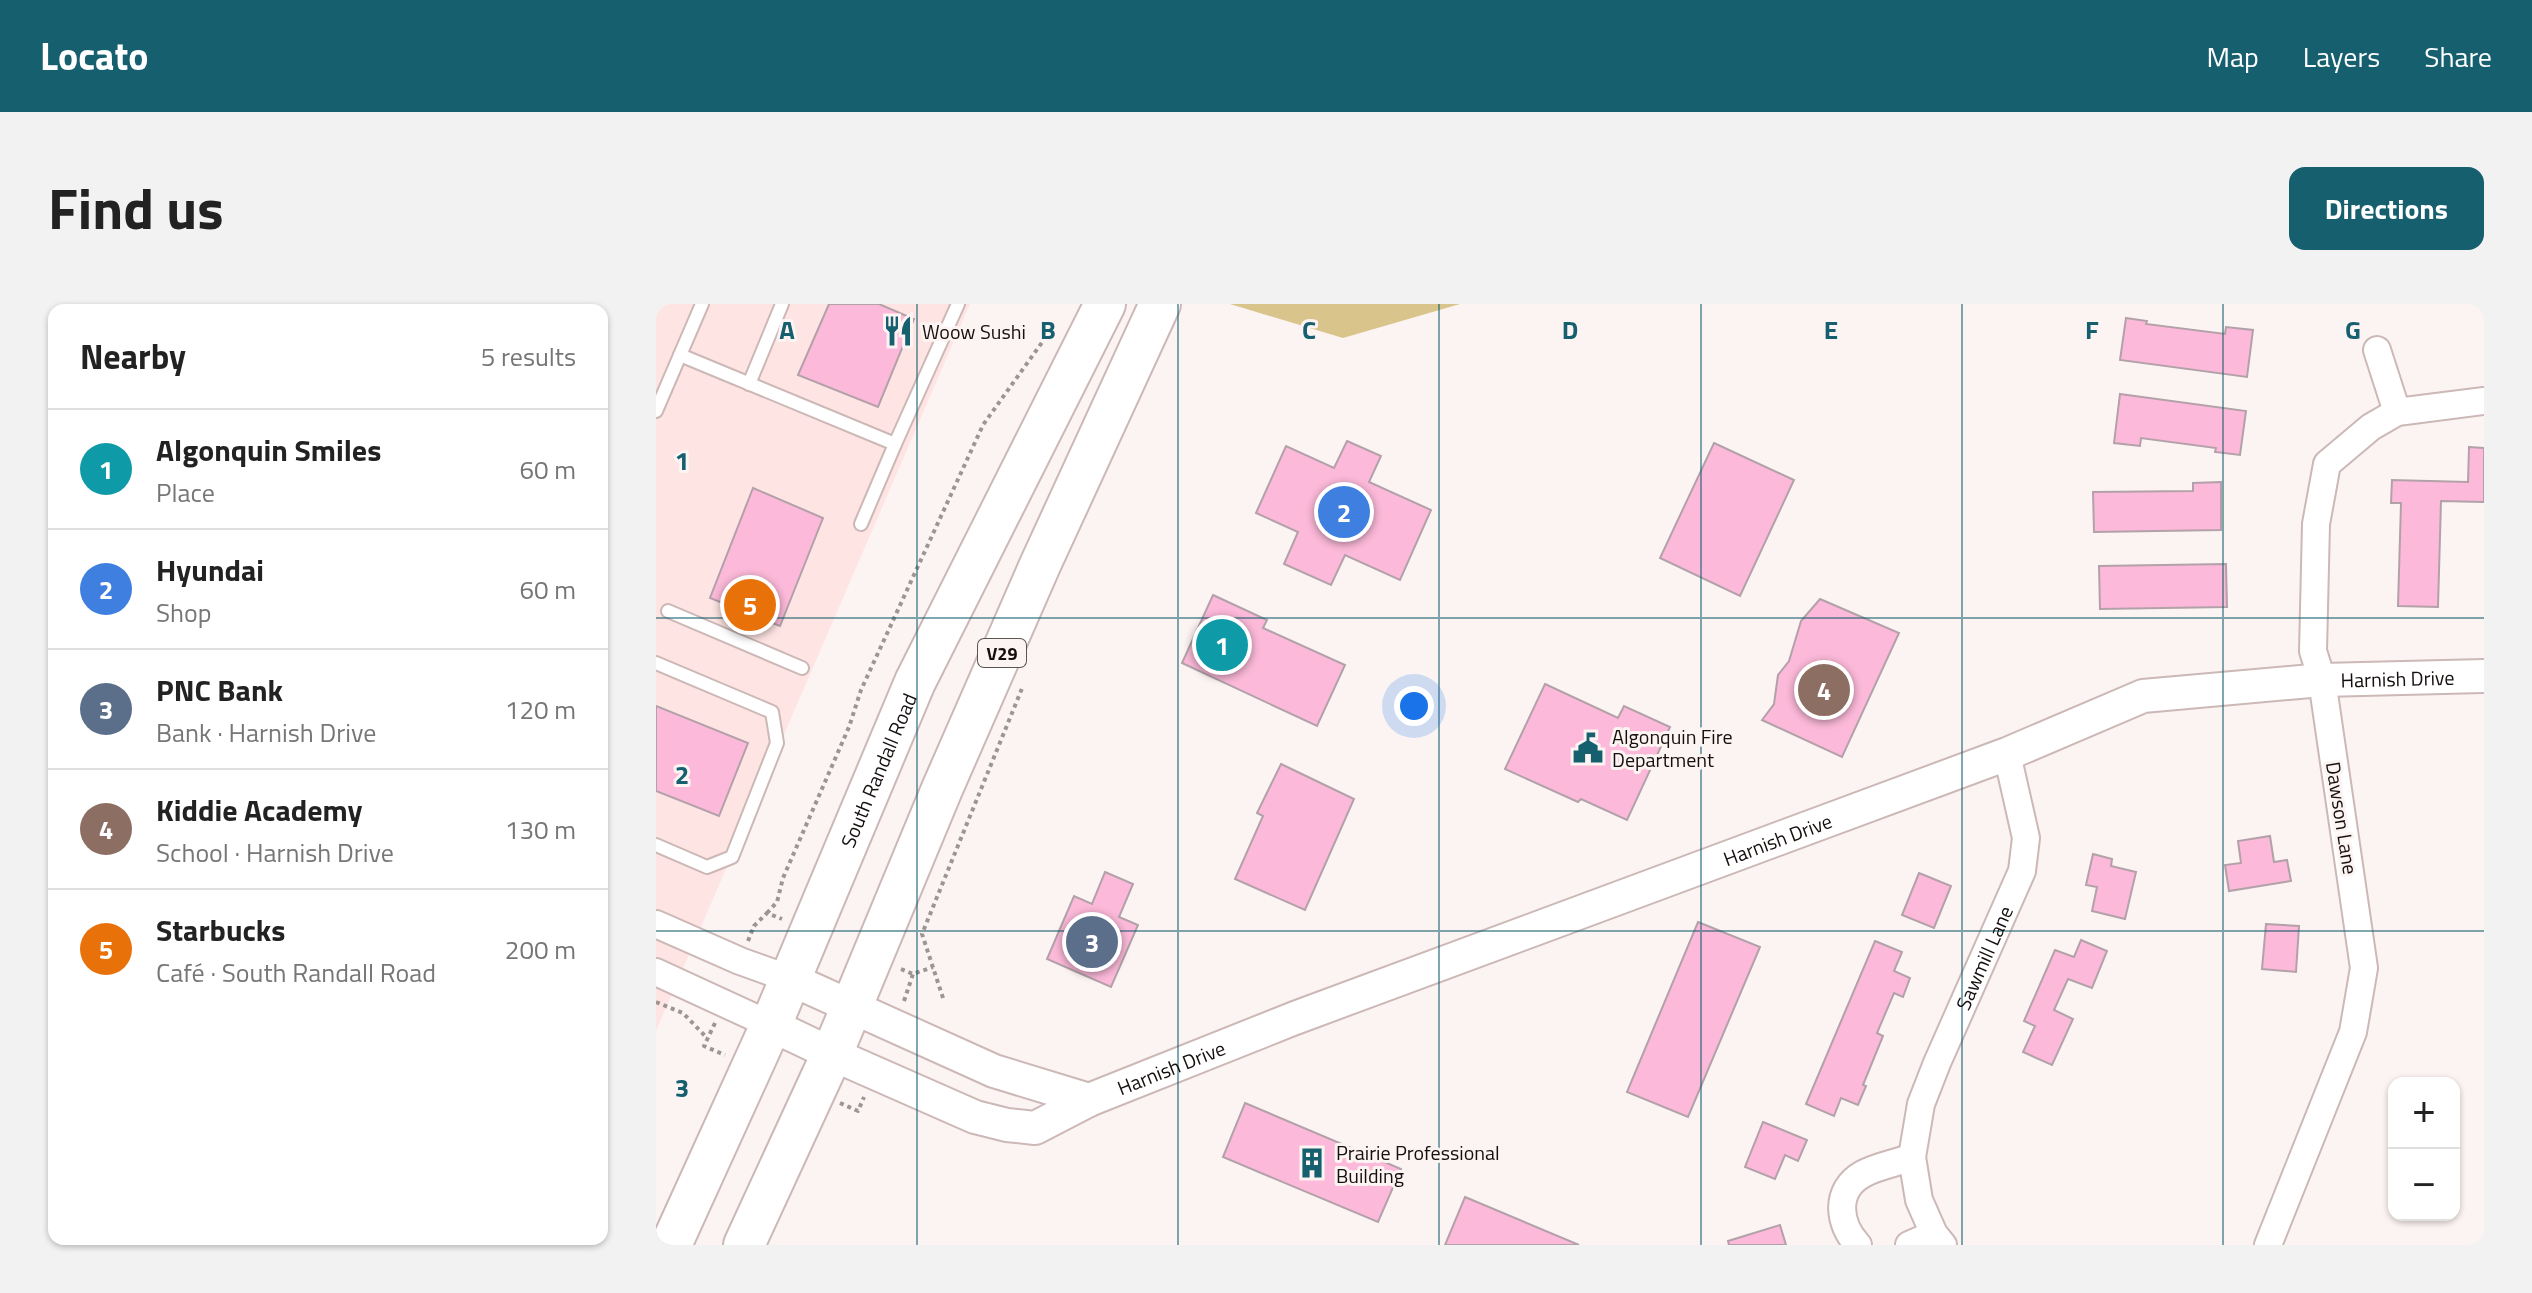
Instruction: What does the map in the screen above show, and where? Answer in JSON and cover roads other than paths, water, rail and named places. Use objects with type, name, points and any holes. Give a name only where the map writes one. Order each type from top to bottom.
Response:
[{"type":"main road","name":"South Randall Road","points":[[671,1245],[771,1025],[915,682],[1105,304]]},
{"type":"main road","name":"V29","points":[[744,1245],[853,1006],[942,789],[1040,565],[1160,304]]},
{"type":"street","points":[[2377,350],[2397,412]]},
{"type":"street","name":"Dawson Lane","points":[[2268,1245],[2353,1032],[2364,968],[2322,680],[2313,651],[2316,524],[2327,464],[2371,427],[2397,412],[2484,401]]},
{"type":"street","name":"Harnish Drive","points":[[656,972],[975,1117],[1035,1128],[1089,1100],[1295,1018],[2007,754],[2143,696],[2322,680],[2484,676]]},
{"type":"street","name":"Sawmill Lane","points":[[1909,1245],[1938,1240],[1919,1200],[1912,1157],[1921,1104],[2022,871],[2026,838],[2007,754]]},
{"type":"street","points":[[656,924],[853,1006],[994,1071],[1089,1100]]},
{"type":"street","points":[[1858,1245],[1842,1222],[1844,1194],[1852,1182],[1864,1173],[1912,1157]]},
{"type":"lane","points":[[656,411],[702,304]]},
{"type":"lane","points":[[749,384],[782,304]]},
{"type":"lane","points":[[861,524],[958,304]]},
{"type":"lane","points":[[680,355],[895,444]]},
{"type":"lane","points":[[668,611],[802,668]]},
{"type":"lane","points":[[656,663],[772,712],[777,743],[732,857],[707,867],[656,845]]},
{"type":"place","name":"Woow Sushi","points":[[898,331]]},
{"type":"place","name":"Hyundai","points":[[1344,512]]},
{"type":"place","name":"Starbucks","points":[[750,605]]},
{"type":"place","name":"Algonquin Smiles","points":[[1222,645]]},
{"type":"place","name":"Kiddie Academy","points":[[1824,690]]},
{"type":"place","name":"Algonquin Fire Department","points":[[1588,748]]},
{"type":"place","name":"PNC Bank","points":[[1092,942]]},
{"type":"place","name":"Prairie Professional Building","points":[[1312,1163]]}]
